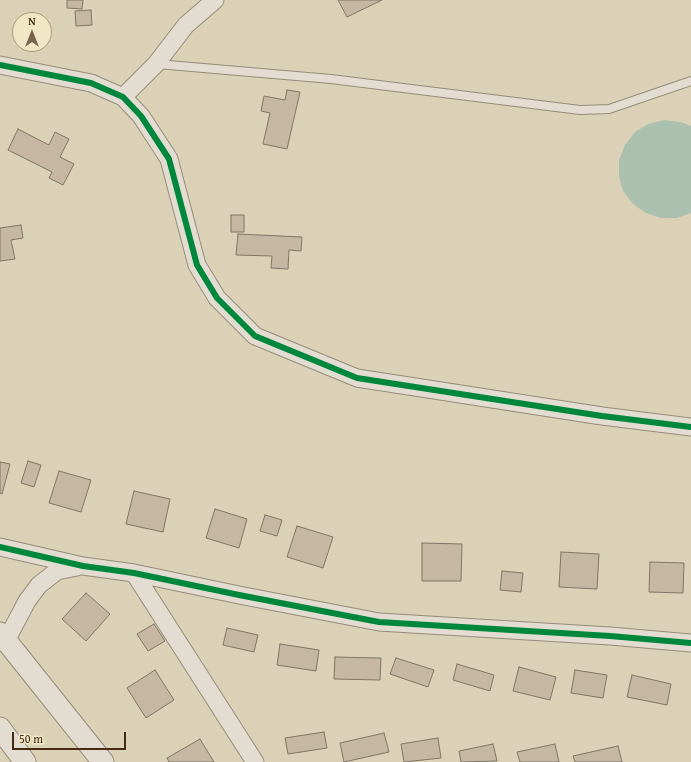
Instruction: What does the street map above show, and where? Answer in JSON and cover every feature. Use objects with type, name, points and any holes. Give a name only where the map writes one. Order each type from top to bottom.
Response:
[{"type":"street","points":[[123,97],[156,64],[186,25],[215,0]]},
{"type":"street","points":[[0,65],[91,82],[123,97],[141,116],[169,159],[197,265],[217,298],[255,336],[357,378],[602,416],[691,427]]},
{"type":"street","points":[[0,547],[83,566],[134,573],[239,596],[379,622],[610,636],[691,643]]},
{"type":"street","points":[[83,566],[57,571],[39,585],[3,636],[103,762]]},
{"type":"street","points":[[134,573],[255,762]]},
{"type":"street","points":[[0,728],[25,762]]},
{"type":"lane","points":[[156,64],[331,79],[580,110],[610,109],[691,80]]},
{"type":"shaded area","points":[[664,120],[681,122],[691,126],[691,213],[677,218],[661,218],[646,213],[633,204],[623,191],[619,176],[619,160],[625,145],[635,132],[648,124]]},
{"type":"building","points":[[67,0],[83,0],[82,9],[67,8]]},
{"type":"building","points":[[338,0],[382,0],[347,17]]},
{"type":"building","points":[[91,10],[92,25],[76,26],[75,11]]},
{"type":"building","points":[[287,90],[300,92],[287,149],[263,144],[270,113],[261,111],[264,96],[285,100]]},
{"type":"building","points":[[18,129],[49,145],[55,132],[69,139],[60,157],[74,164],[63,185],[49,178],[52,172],[8,150]]},
{"type":"building","points":[[231,215],[244,215],[244,232],[231,232]]},
{"type":"building","points":[[21,225],[23,238],[11,240],[15,259],[0,261],[0,228]]},
{"type":"building","points":[[238,234],[302,237],[301,251],[289,250],[288,269],[271,268],[272,256],[236,255]]},
{"type":"building","points":[[28,461],[41,465],[34,487],[21,483]]},
{"type":"building","points":[[0,462],[10,464],[2,494],[0,493]]},
{"type":"building","points":[[59,471],[91,480],[81,512],[49,503]]},
{"type":"building","points":[[134,491],[170,499],[163,532],[126,524]]},
{"type":"building","points":[[215,509],[247,519],[239,548],[206,538]]},
{"type":"building","points":[[265,515],[282,520],[277,536],[260,531]]},
{"type":"building","points":[[297,526],[333,537],[323,568],[287,557]]},
{"type":"building","points":[[422,543],[462,544],[461,581],[422,581]]},
{"type":"building","points":[[561,552],[599,554],[597,589],[559,587]]},
{"type":"building","points":[[650,562],[684,563],[683,593],[649,592]]},
{"type":"building","points":[[502,571],[523,573],[521,592],[500,590]]},
{"type":"building","points":[[86,593],[110,614],[86,641],[62,619]]},
{"type":"building","points":[[154,624],[165,641],[148,651],[137,634]]},
{"type":"building","points":[[227,628],[258,635],[254,652],[223,645]]},
{"type":"building","points":[[280,644],[319,650],[316,671],[277,665]]},
{"type":"building","points":[[335,657],[381,658],[380,680],[334,679]]},
{"type":"building","points":[[396,658],[434,670],[428,687],[390,674]]},
{"type":"building","points":[[457,664],[494,675],[490,691],[453,680]]},
{"type":"building","points":[[519,667],[556,677],[550,700],[513,691]]},
{"type":"building","points":[[155,670],[174,700],[146,718],[127,688]]},
{"type":"building","points":[[575,670],[607,675],[603,698],[571,693]]},
{"type":"building","points":[[632,675],[671,684],[667,705],[627,697]]},
{"type":"building","points":[[324,732],[327,748],[288,754],[285,738]]},
{"type":"building","points":[[384,733],[389,752],[344,762],[340,743]]},
{"type":"building","points":[[438,738],[441,758],[404,762],[401,744]]},
{"type":"building","points":[[200,739],[214,762],[169,762],[167,758]]},
{"type":"building","points":[[493,744],[497,761],[461,762],[459,751]]},
{"type":"building","points":[[555,744],[559,762],[520,762],[517,752]]},
{"type":"building","points":[[618,746],[622,762],[575,762],[573,756]]},
{"type":"cycle path","points":[[0,65],[91,83],[123,97],[141,116],[169,159],[197,265],[217,298],[255,336],[357,378],[602,416],[691,427]]},
{"type":"cycle path","points":[[0,547],[83,566],[134,573],[379,622],[610,636],[691,643]]}]
